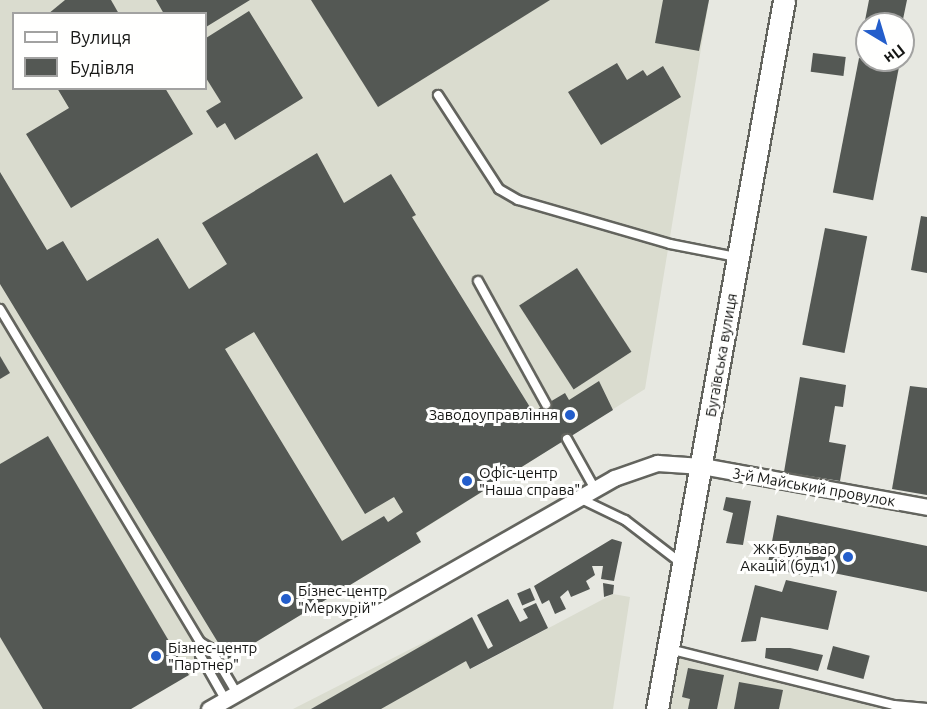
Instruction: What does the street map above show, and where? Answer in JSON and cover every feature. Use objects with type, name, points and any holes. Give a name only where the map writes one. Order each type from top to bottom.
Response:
[{"type":"main road","name":"Бугаївська вулиця","points":[[657,709],[784,0]]},
{"type":"street","name":"3-й Майський провулок","points":[[209,709],[595,489],[657,463],[702,466],[927,507]]},
{"type":"lane","points":[[438,95],[499,189],[518,200],[670,244],[738,258]]},
{"type":"lane","points":[[478,281],[546,404]]},
{"type":"lane","points":[[0,309],[200,642],[210,648],[230,696]]},
{"type":"lane","points":[[567,439],[595,489]]},
{"type":"lane","points":[[579,498],[625,520],[682,564]]},
{"type":"lane","points":[[200,642],[200,655],[230,696]]},
{"type":"lane","points":[[668,648],[894,705],[927,708]]},
{"type":"shaded area","points":[[0,0],[709,0],[645,389],[417,533],[421,542],[228,659],[225,654],[131,709],[0,709]]},
{"type":"shaded area","points":[[613,594],[630,597],[613,709],[293,709],[450,629],[471,669]]},
{"type":"shaded area","points":[[678,658],[882,709],[670,709]]},
{"type":"building","points":[[65,0],[111,0],[118,12],[50,12]]},
{"type":"building","points":[[156,0],[250,0],[207,26],[207,12],[163,12]]},
{"type":"building","points":[[311,0],[550,0],[378,107]]},
{"type":"building","points":[[663,0],[709,0],[699,51],[655,43]]},
{"type":"building","points":[[869,0],[907,0],[904,12],[867,12]]},
{"type":"building","points":[[249,11],[303,98],[235,140],[225,123],[217,128],[206,111],[221,102],[207,80],[207,37]]},
{"type":"building","points":[[813,53],[846,57],[843,76],[811,72]]},
{"type":"building","points":[[617,63],[627,80],[643,70],[647,76],[663,66],[681,97],[601,145],[568,92]]},
{"type":"building","points":[[856,72],[898,72],[873,200],[833,192]]},
{"type":"building","points":[[58,90],[166,90],[193,134],[71,208],[26,134],[69,108]]},
{"type":"building","points":[[317,153],[344,203],[391,174],[416,215],[412,217],[533,412],[565,393],[569,400],[599,381],[613,410],[416,533],[421,542],[228,659],[0,284],[0,172],[47,250],[63,241],[87,281],[158,238],[189,289],[227,264],[202,223]],"holes":[[[254,332],[365,514],[394,497],[403,512],[388,522],[384,516],[342,541],[225,349]]]},
{"type":"building","points":[[921,216],[927,217],[927,273],[911,270]]},
{"type":"building","points":[[825,228],[867,236],[845,353],[802,345]]},
{"type":"building","points":[[577,268],[631,352],[574,389],[519,306]]},
{"type":"building","points":[[0,356],[10,373],[0,379]]},
{"type":"building","points":[[800,377],[846,385],[843,407],[835,406],[829,442],[846,445],[840,481],[784,472]]},
{"type":"building","points":[[910,386],[927,388],[927,495],[892,489]]},
{"type":"building","points":[[48,436],[189,675],[131,709],[43,709],[0,637],[0,464]]},
{"type":"building","points":[[726,497],[751,501],[743,545],[726,543],[733,513],[723,510]]},
{"type":"building","name":"ЖК Бульвар Акацій (буд 1)","points":[[777,515],[927,546],[927,592],[814,569],[813,577],[767,568]]},
{"type":"building","points":[[612,539],[622,542],[614,581],[601,579],[603,566],[592,566],[595,575],[586,581],[590,589],[571,597],[568,590],[560,597],[566,609],[555,614],[549,600],[542,604],[534,586]]},
{"type":"building","points":[[786,580],[837,591],[828,630],[761,617],[756,641],[741,642],[755,585],[782,592]]},
{"type":"building","points":[[603,583],[614,585],[613,594],[604,597]]},
{"type":"building","points":[[530,588],[535,600],[522,605],[517,593]]},
{"type":"building","points":[[508,599],[520,622],[528,618],[523,609],[536,603],[548,628],[470,669],[466,661],[381,709],[311,709],[472,617],[488,649],[493,646],[477,615]]},
{"type":"building","points":[[833,646],[870,656],[863,679],[827,669]]},
{"type":"building","points":[[766,648],[790,648],[823,655],[818,671],[765,658]]},
{"type":"building","points":[[688,668],[724,675],[717,709],[688,709],[690,699],[682,697]]},
{"type":"building","points":[[739,682],[783,690],[779,709],[734,709]]},
{"type":"place","name":"Заводоуправління","points":[[570,415]]},
{"type":"place","name":"Офіс-центр \"Наша справа\"","points":[[467,481]]},
{"type":"place","name":"ЖК Бульвар Акацій (буд 1)","points":[[848,557]]},
{"type":"place","name":"Бізнес-центр \"Меркурій\"","points":[[286,599]]},
{"type":"place","name":"Бізнес-центр \"Партнер\"","points":[[156,656]]}]
